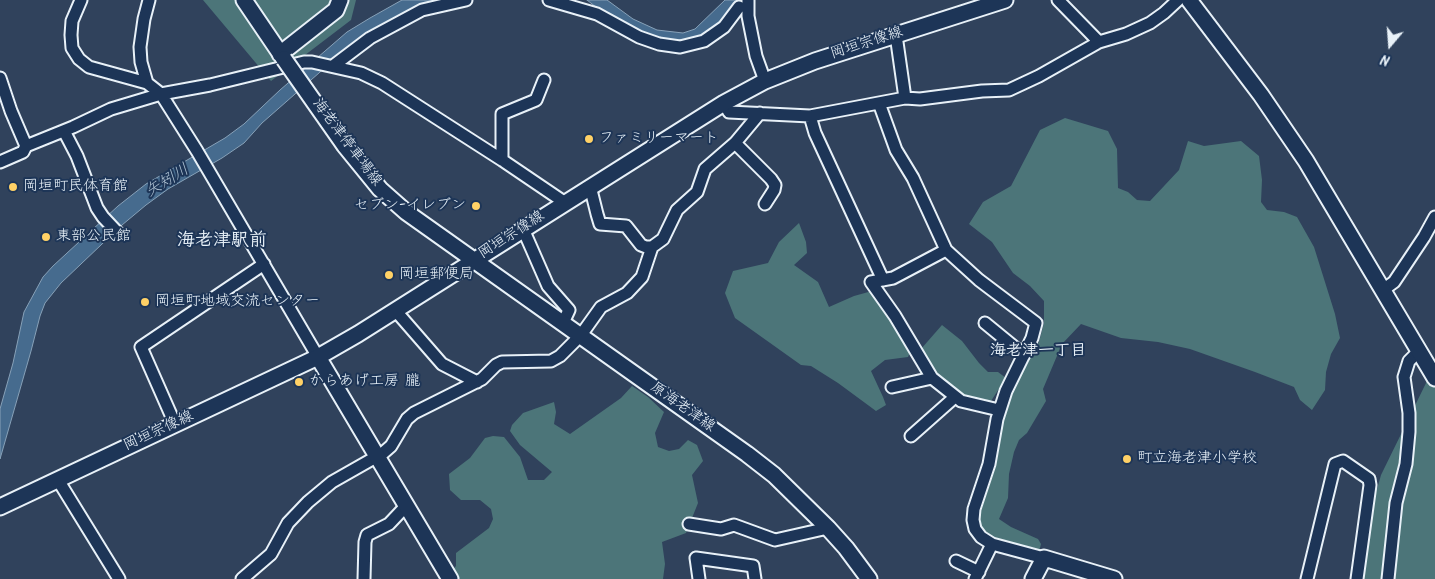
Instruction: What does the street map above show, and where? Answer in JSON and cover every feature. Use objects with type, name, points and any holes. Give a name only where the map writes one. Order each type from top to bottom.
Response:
[{"type":"main road","name":"海老津停車場線","points":[[244,0],[345,146],[380,189],[473,261]]},
{"type":"main road","points":[[282,56],[336,10],[340,0]]},
{"type":"main road","name":"岡垣宗像線","points":[[0,507],[318,357],[724,102],[765,81],[815,61],[1005,0]]},
{"type":"main road","points":[[1189,0],[1295,145],[1435,378]]},
{"type":"main road","name":"原海老津線","points":[[473,261],[747,454],[786,486],[828,528],[869,579]]},
{"type":"main road","points":[[318,357],[450,579]]},
{"type":"main road","points":[[1034,579],[1044,558],[1114,579]]},
{"type":"street","points":[[81,0],[72,21],[71,35],[72,48],[78,59],[89,67],[147,83],[161,94],[197,151],[318,357]]},
{"type":"street","points":[[147,83],[140,47],[149,0]]},
{"type":"street","points":[[333,66],[370,38],[422,10],[466,0]]},
{"type":"street","points":[[548,0],[597,14],[639,37],[659,44],[680,47],[704,41],[724,27],[741,4]]},
{"type":"street","points":[[1058,0],[1099,42]]},
{"type":"street","points":[[724,102],[729,112],[810,116],[905,98],[920,99],[973,91],[1009,90],[1039,76],[1099,42],[1126,34],[1150,23],[1178,0]]},
{"type":"street","points":[[741,4],[765,81]]},
{"type":"street","points":[[896,35],[905,98]]},
{"type":"street","points":[[0,162],[23,152],[26,146],[111,109],[161,94],[210,85],[304,62],[333,66],[361,73],[382,83],[564,202]]},
{"type":"street","points":[[0,78],[11,111],[26,146]]},
{"type":"street","points":[[502,160],[502,114],[536,100],[544,80]]},
{"type":"street","points":[[879,103],[896,150],[914,178],[946,250],[1016,310],[1036,323],[1032,338],[1006,391],[999,410],[989,464],[974,514],[975,529],[981,537],[992,544],[1044,558]]},
{"type":"street","points":[[242,579],[271,554],[288,523],[308,502],[332,482],[391,446],[407,419],[414,413],[477,382],[502,362],[552,361],[560,356],[581,336],[601,307],[627,292],[642,277],[652,247],[663,239],[678,210],[697,192],[705,169],[735,143],[760,113]]},
{"type":"street","points":[[810,116],[815,133],[883,280]]},
{"type":"street","points":[[64,131],[77,156],[97,208],[118,233]]},
{"type":"street","points":[[735,143],[772,179],[775,185],[765,204]]},
{"type":"street","points":[[590,186],[600,224],[626,226],[642,245],[652,247]]},
{"type":"street","points":[[1383,290],[1394,282],[1430,239],[1435,217]]},
{"type":"street","points":[[523,229],[548,286],[569,310],[563,323]]},
{"type":"street","points":[[946,250],[893,278],[871,282],[895,316],[932,378],[961,401],[999,410]]},
{"type":"street","points":[[176,424],[141,347],[264,264]]},
{"type":"street","points":[[395,310],[442,364],[477,382]]},
{"type":"street","points":[[985,324],[1024,355]]},
{"type":"street","points":[[1388,579],[1396,503],[1406,464],[1409,432],[1409,413],[1404,377],[1409,361],[1419,351]]},
{"type":"street","points":[[892,387],[932,378]]},
{"type":"street","points":[[911,436],[955,397]]},
{"type":"street","points":[[1307,579],[1335,464],[1343,461],[1369,479],[1370,485],[1357,579]]},
{"type":"street","points":[[58,480],[119,579]]},
{"type":"street","points":[[364,579],[365,542],[367,536],[389,524],[406,506]]},
{"type":"street","points":[[689,524],[721,529],[734,525],[775,540],[828,528]]},
{"type":"street","points":[[956,561],[977,576],[992,544]]},
{"type":"street","points":[[700,579],[696,558],[753,566],[755,579]]},
{"type":"green space","points":[[203,0],[356,0],[351,20],[271,81]]},
{"type":"green space","points":[[1065,118],[1108,131],[1117,149],[1118,188],[1128,192],[1137,200],[1150,201],[1179,170],[1188,141],[1204,146],[1241,141],[1259,156],[1262,180],[1261,202],[1267,210],[1284,212],[1297,217],[1314,247],[1335,314],[1340,338],[1331,354],[1326,372],[1325,390],[1312,410],[1300,400],[1294,387],[1255,372],[1190,349],[1158,342],[1121,338],[1081,324],[1062,344],[1043,389],[1046,401],[1027,433],[1019,440],[1009,474],[1008,498],[999,519],[1011,527],[1038,539],[1041,544],[1039,552],[990,538],[981,528],[978,515],[1012,388],[1039,342],[1044,323],[1044,301],[1030,286],[1013,273],[992,242],[969,224],[983,202],[1011,186],[1040,130]]},
{"type":"green space","points":[[799,223],[806,242],[807,253],[794,265],[818,282],[829,307],[854,296],[872,291],[894,317],[894,328],[903,333],[912,348],[908,357],[885,360],[871,371],[886,405],[876,411],[811,366],[801,365],[735,318],[725,293],[733,271],[768,263],[779,242]]},
{"type":"green space","points":[[942,325],[962,341],[988,372],[998,372],[1006,378],[991,401],[985,403],[962,398],[930,370],[921,349]]},
{"type":"green space","points":[[1435,360],[1435,579],[1352,579],[1381,475],[1427,381]]},
{"type":"green space","points":[[632,386],[648,397],[664,412],[655,433],[658,447],[669,451],[679,449],[688,440],[697,445],[703,461],[692,475],[698,503],[686,533],[662,542],[665,564],[663,579],[452,579],[449,574],[456,566],[456,553],[489,528],[493,519],[491,509],[480,500],[461,500],[450,490],[449,474],[470,458],[485,438],[493,436],[504,437],[520,457],[528,480],[544,480],[552,472],[520,445],[510,431],[512,425],[523,413],[554,402],[556,412],[554,424],[570,434],[621,398]]},
{"type":"water","name":"矢矧川","points":[[402,0],[437,0],[425,3],[374,29],[344,51],[262,123],[244,143],[168,189],[146,205],[61,283],[45,303],[40,316],[0,459],[0,409],[13,363],[24,312],[43,277],[118,206],[146,184],[225,138],[244,124],[347,32]]},
{"type":"water","points":[[587,0],[607,0],[633,19],[657,30],[683,33],[695,29],[725,0],[738,0],[712,30],[697,38],[680,43],[659,40],[609,17]]},
{"type":"place","name":"ファミリーマート","points":[[589,139]]},
{"type":"place","name":"岡垣町民体育館","points":[[13,187]]},
{"type":"place","name":"セブン-イレブン","points":[[476,206]]},
{"type":"place","name":"東部公民館","points":[[46,237]]},
{"type":"place","name":"岡垣郵便局","points":[[389,275]]},
{"type":"place","name":"岡垣町地域交流センター","points":[[145,302]]},
{"type":"place","name":"からあげ工房 朧","points":[[299,382]]},
{"type":"place","name":"町立海老津小学校","points":[[1127,459]]},
{"type":"district","name":"海老津駅前","points":[[222,242]]},
{"type":"district","name":"海老津一丁目","points":[[1038,352]]}]
